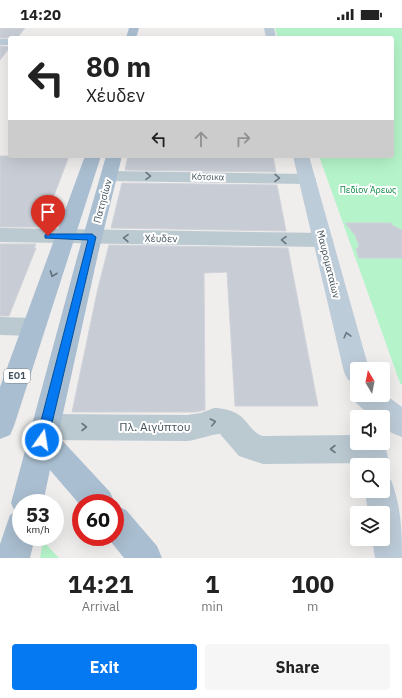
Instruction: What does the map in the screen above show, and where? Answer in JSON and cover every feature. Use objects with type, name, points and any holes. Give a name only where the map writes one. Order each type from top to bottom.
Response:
[{"type":"main road","name":"ΕΟ1","points":[[0,426],[33,327],[67,237],[92,158]]},
{"type":"main road","name":"Πατησίων","points":[[29,494],[92,237],[113,158]]},
{"type":"main road","name":"Μαυροματαίων","points":[[302,158],[354,362]]},
{"type":"main road","points":[[373,402],[402,424]]},
{"type":"main road","points":[[44,434],[92,494]]},
{"type":"main road","points":[[381,498],[392,558]]},
{"type":"main road","points":[[124,532],[146,558]]},
{"type":"main road","points":[[13,558],[16,546]]},
{"type":"street","name":"Κότσικα","points":[[108,176],[307,178]]},
{"type":"street","name":"Χέυδεν","points":[[0,236],[323,240]]},
{"type":"street","points":[[0,326],[33,327]]},
{"type":"street","name":"Πλ. Αιγύπτου","points":[[44,434],[187,428],[201,426],[218,420],[229,424],[249,446],[263,450],[373,452]]},
{"type":"green space","name":"Πεδίον Άρεως","points":[[275,28],[402,28],[402,385],[320,158],[394,158],[394,36],[277,36]]},
{"type":"green space","points":[[42,546],[48,546],[59,558],[40,558]]},
{"type":"building","points":[[0,28],[25,28],[19,36],[0,38]]},
{"type":"building","points":[[0,46],[8,47],[8,50],[0,60]]},
{"type":"building","points":[[0,156],[8,156],[8,158],[68,158],[42,227],[0,227]]},
{"type":"building","points":[[128,158],[273,158],[276,172],[125,170]]},
{"type":"building","points":[[122,183],[277,185],[286,231],[111,228]]},
{"type":"building","points":[[345,223],[391,223],[402,230],[402,258],[359,258],[356,249],[359,246],[355,235]]},
{"type":"building","points":[[0,244],[36,244],[34,248],[36,248],[9,316],[0,316]]},
{"type":"building","points":[[109,245],[288,248],[318,406],[235,406],[227,272],[204,273],[205,410],[195,412],[72,412],[98,288]]},
{"type":"route","points":[[42,440],[92,237],[48,236]]}]
